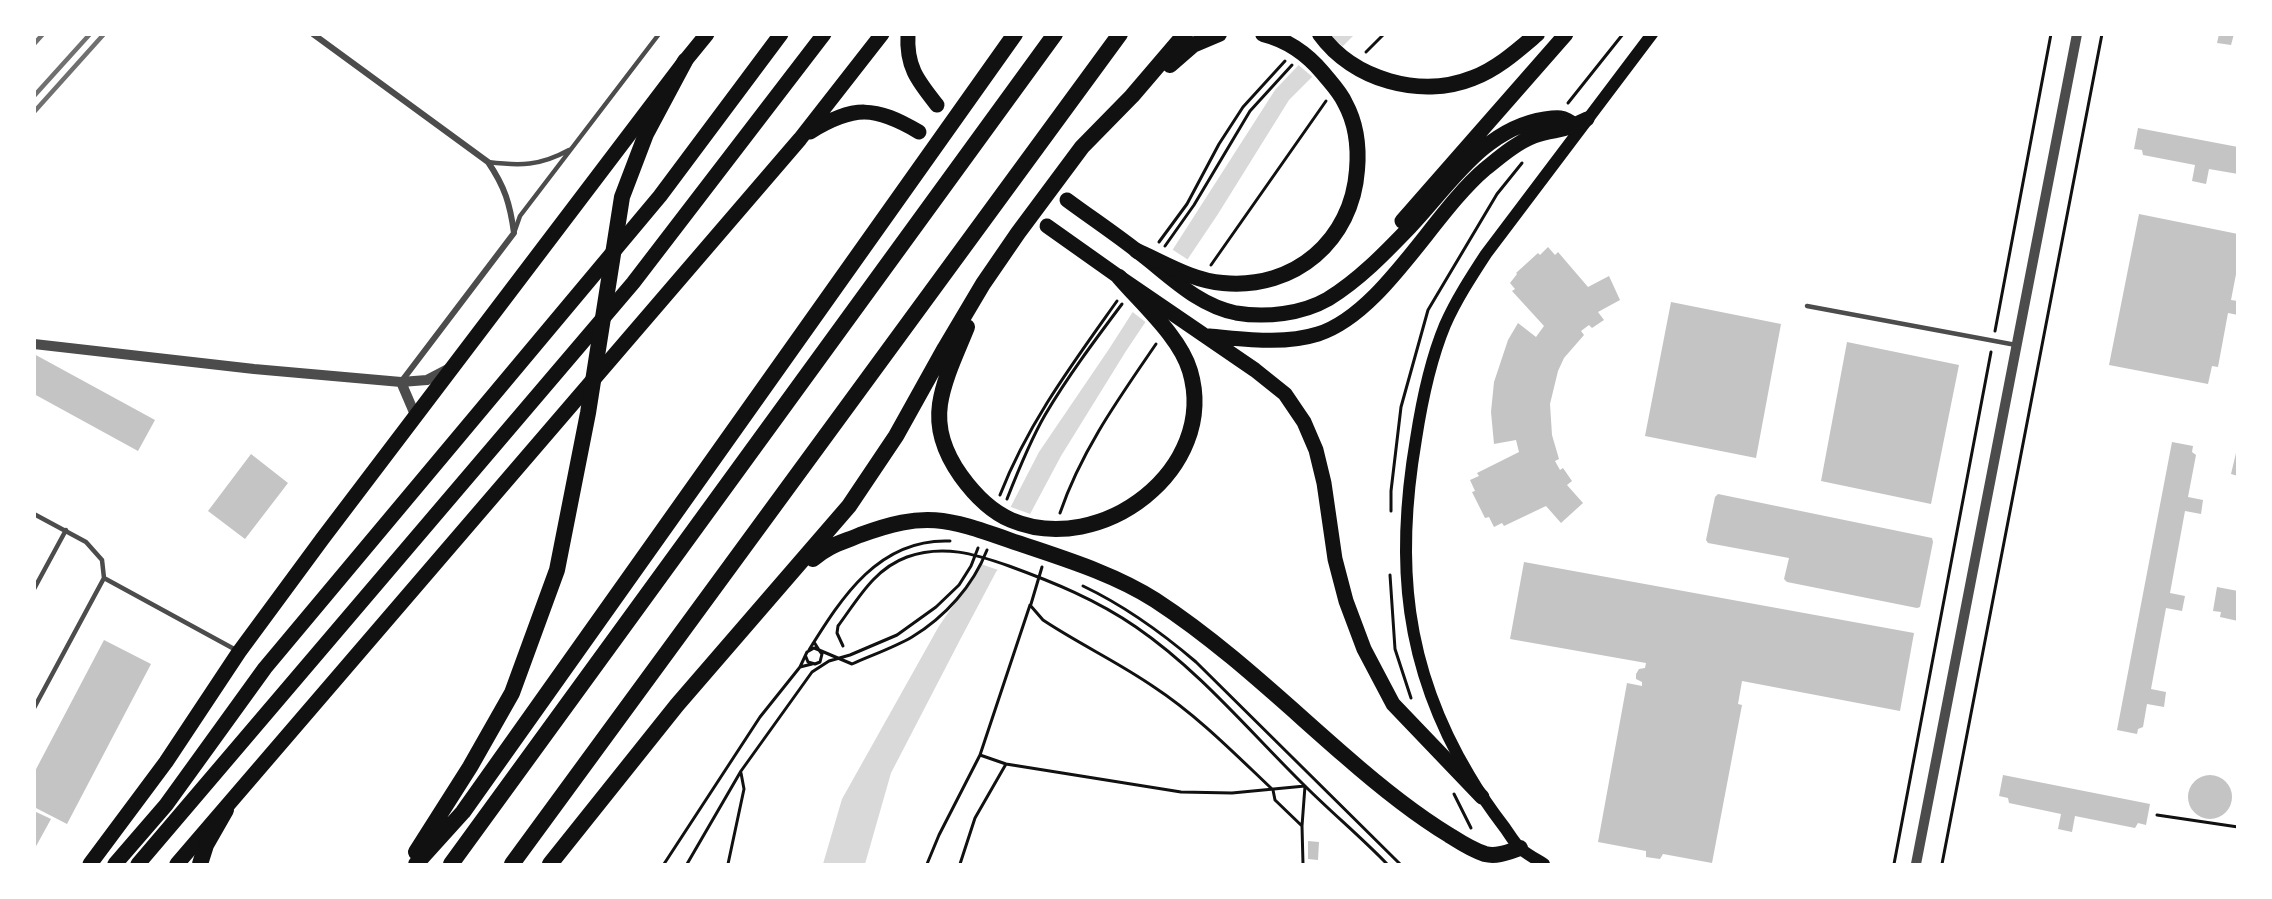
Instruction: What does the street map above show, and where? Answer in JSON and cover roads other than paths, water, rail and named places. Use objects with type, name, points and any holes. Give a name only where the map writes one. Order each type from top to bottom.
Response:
[{"type":"highway","points":[[416,864],[463,812],[1015,34]]},
{"type":"highway","points":[[451,864],[1055,34]]},
{"type":"highway","points":[[512,864],[1120,34]]},
{"type":"highway","points":[[550,864],[677,705],[849,506],[896,436],[983,284],[1082,147],[1132,96],[1185,34]]},
{"type":"highway","points":[[1132,96],[1194,45],[1220,34]]},
{"type":"highway","points":[[1145,251],[1199,278],[1223,283],[1248,282],[1276,277],[1299,267],[1337,233],[1349,210],[1357,174],[1356,132],[1346,104],[1320,70],[1263,34]]},
{"type":"highway","points":[[1320,34],[1338,54],[1354,66],[1393,83],[1417,86],[1444,85],[1472,79],[1501,63],[1537,34]]},
{"type":"highway","points":[[408,864],[470,767],[512,693],[556,570],[588,413],[622,196],[646,135],[685,61]]},
{"type":"highway","points":[[983,284],[946,380],[940,405],[940,431],[948,458],[1011,520],[1039,528],[1066,529],[1099,522],[1127,510],[1152,492],[1172,469],[1189,440],[1196,410],[1190,370],[1179,346],[1119,277]]},
{"type":"highway","points":[[776,591],[826,548],[892,524],[924,518],[950,520],[979,536],[1055,556],[1109,576],[1153,599],[1189,624],[1242,666],[1384,790],[1432,825],[1488,859],[1520,848]]},
{"type":"highway","points":[[200,864],[206,845],[226,810]]},
{"type":"main road","points":[[90,864],[166,762],[240,652],[323,538],[707,34]]},
{"type":"main road","points":[[115,864],[166,805],[265,668],[660,196],[781,34]]},
{"type":"main road","points":[[138,864],[633,283],[824,34]]},
{"type":"main road","points":[[177,864],[226,810],[800,139],[882,34]]},
{"type":"main road","points":[[908,34],[908,58],[916,79],[937,105]]},
{"type":"main road","points":[[1301,309],[1340,284],[1378,248],[1566,34]]},
{"type":"main road","points":[[1544,864],[1520,848],[1482,797],[1442,722],[1420,667],[1409,609],[1405,552],[1408,484],[1422,401],[1433,359],[1446,323],[1464,289],[1486,254],[1652,34]]},
{"type":"main road","points":[[800,139],[837,116],[858,112],[879,113],[919,132]]},
{"type":"main road","points":[[1067,200],[1145,251],[1184,288],[1209,304],[1233,312],[1276,315],[1326,300],[1349,285],[1411,226],[1466,165],[1490,143],[1515,125],[1558,117],[1567,119],[1574,125],[1587,118]]},
{"type":"main road","points":[[1208,336],[1279,341],[1318,334],[1341,322],[1364,305],[1385,284],[1459,195],[1484,170],[1509,150],[1532,137],[1552,131],[1567,130],[1587,118]]},
{"type":"main road","points":[[1047,226],[1208,336],[1285,394],[1304,422],[1316,450],[1340,580],[1364,649],[1393,704],[1482,797]]},
{"type":"street","points":[[313,34],[488,162],[502,183],[511,207],[514,233],[401,382]]},
{"type":"street","points":[[1916,864],[2077,34]]},
{"type":"street","points":[[34,344],[401,382],[427,380],[453,367]]},
{"type":"street","points":[[401,382],[416,417]]},
{"type":"lane","points":[[323,34],[324,43]]},
{"type":"lane","points":[[514,233],[520,216],[659,34]]},
{"type":"lane","points":[[488,162],[528,165],[549,161],[571,149]]},
{"type":"lane","points":[[1807,306],[2016,345]]},
{"type":"lane","points":[[34,514],[86,542],[102,560],[104,578],[34,708]]},
{"type":"lane","points":[[34,589],[66,530]]},
{"type":"lane","points":[[104,578],[240,652]]},
{"type":"railway","points":[[34,44],[43,34]]},
{"type":"railway","points":[[34,96],[90,34]]},
{"type":"railway","points":[[34,112],[104,34]]}]
